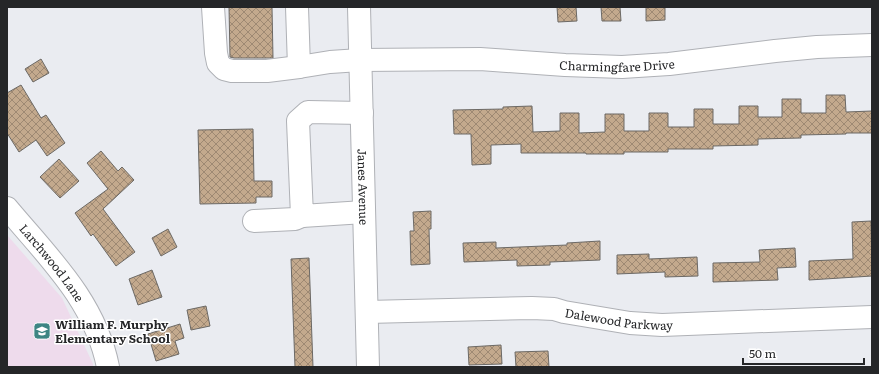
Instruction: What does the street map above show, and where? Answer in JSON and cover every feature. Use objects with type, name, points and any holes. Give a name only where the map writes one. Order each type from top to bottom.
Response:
[{"type":"street","name":"Charmingfare Drive","points":[[213,7],[218,63],[232,72],[267,71],[330,62],[360,60],[480,59],[565,65],[622,67],[669,64],[803,48],[872,45]]},
{"type":"street","points":[[297,7],[299,67]]},
{"type":"street","name":"Janes Avenue","points":[[359,7],[368,367]]},
{"type":"street","points":[[302,216],[298,121],[308,112],[362,113]]},
{"type":"street","name":"Larchwood Lane","points":[[7,208],[30,234],[76,292],[97,332],[108,367]]},
{"type":"street","points":[[254,221],[295,219],[302,216],[364,212]]},
{"type":"street","name":"Dalewood Parkway","points":[[367,312],[532,308],[554,309],[630,323],[662,325],[872,317]]},
{"type":"shaded area","name":"William F. Murphy Elementary School","points":[[7,235],[62,298],[93,364],[93,367],[7,367]]},
{"type":"building","points":[[229,7],[272,7],[273,58],[230,57]]},
{"type":"building","points":[[557,7],[576,7],[577,21],[558,22]]},
{"type":"building","points":[[601,7],[620,7],[621,21],[602,21]]},
{"type":"building","points":[[646,7],[665,7],[665,20],[646,21]]},
{"type":"building","points":[[41,59],[49,73],[33,82],[25,69]]},
{"type":"building","points":[[21,85],[41,118],[46,115],[65,143],[47,156],[36,140],[19,152],[7,133],[7,93]]},
{"type":"building","points":[[826,95],[845,95],[846,112],[872,111],[872,133],[801,135],[801,138],[758,139],[758,145],[713,146],[713,149],[668,149],[668,152],[624,152],[624,154],[521,153],[521,144],[491,145],[491,164],[472,165],[471,134],[454,134],[453,110],[503,109],[503,107],[532,106],[533,132],[560,131],[560,113],[579,113],[579,133],[605,132],[605,114],[624,114],[624,131],[649,131],[649,113],[668,113],[668,127],[694,127],[694,109],[713,109],[713,124],[739,124],[739,106],[758,106],[758,117],[782,117],[782,99],[801,99],[801,113],[826,113]]},
{"type":"building","points":[[253,129],[254,181],[272,181],[272,197],[256,197],[256,203],[200,204],[198,130]]},
{"type":"building","points":[[101,151],[118,171],[122,167],[134,180],[103,209],[135,252],[116,266],[93,234],[91,236],[75,213],[108,189],[87,163]]},
{"type":"building","points":[[59,159],[79,181],[60,198],[40,177]]},
{"type":"building","points":[[431,211],[431,229],[429,229],[430,264],[411,265],[410,231],[414,231],[413,212]]},
{"type":"building","points":[[871,221],[872,276],[809,280],[809,261],[853,259],[852,222]]},
{"type":"building","points":[[168,229],[177,247],[161,256],[152,238]]},
{"type":"building","points":[[600,241],[600,260],[550,262],[550,265],[517,266],[517,260],[464,262],[463,243],[496,242],[496,248],[567,245],[567,243]]},
{"type":"building","points":[[795,248],[796,267],[777,268],[778,280],[713,282],[713,263],[760,262],[759,250]]},
{"type":"building","points":[[649,254],[649,259],[697,257],[698,276],[665,277],[665,272],[617,274],[617,255]]},
{"type":"building","points":[[309,258],[313,367],[295,367],[291,259]]},
{"type":"building","points":[[152,270],[162,297],[138,305],[129,279]]},
{"type":"building","points":[[206,306],[210,326],[191,330],[187,310]]},
{"type":"building","points":[[180,324],[184,338],[175,341],[179,354],[156,361],[148,334]]},
{"type":"building","points":[[501,345],[502,364],[469,365],[468,347]]},
{"type":"building","points":[[548,351],[549,367],[516,367],[515,352]]},
{"type":"place","name":"William F. Murphy Elementary School","points":[[42,331]]}]
